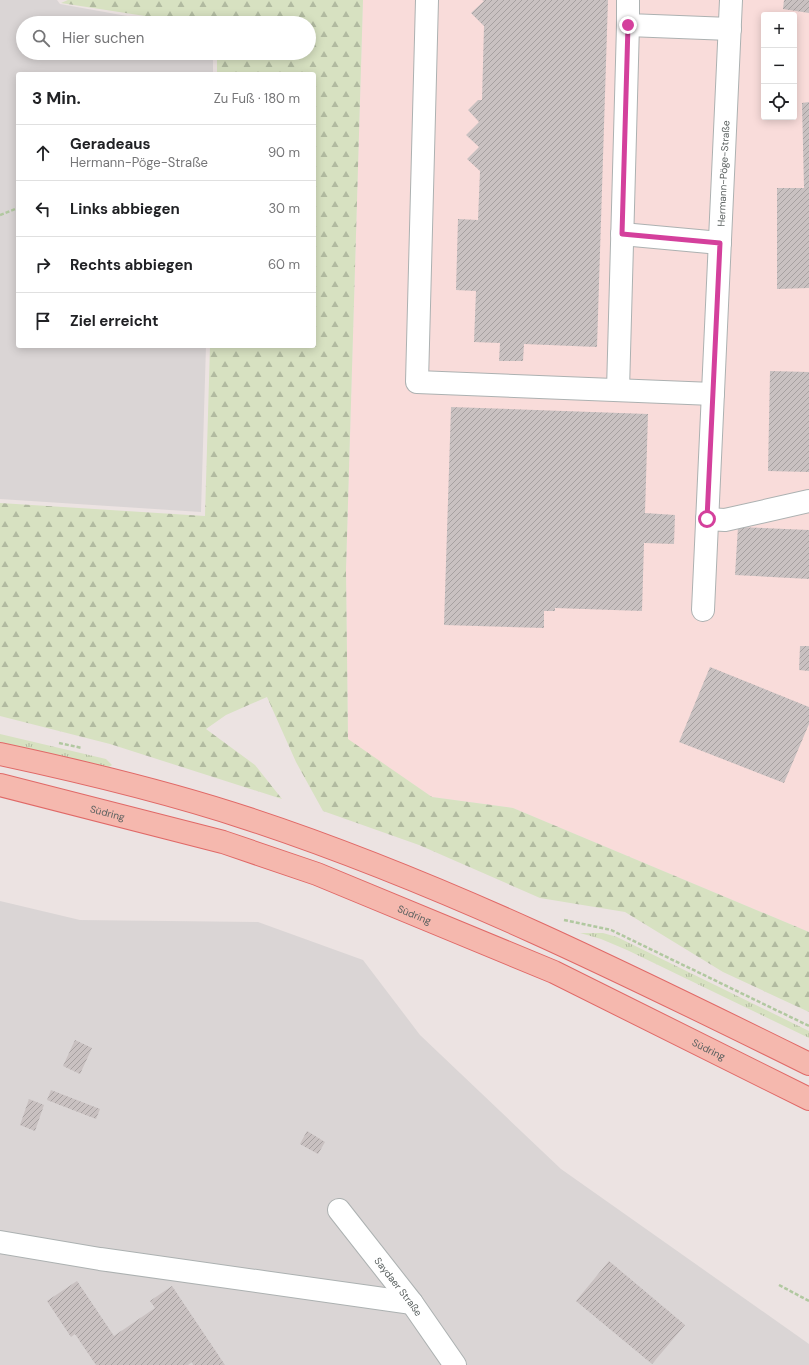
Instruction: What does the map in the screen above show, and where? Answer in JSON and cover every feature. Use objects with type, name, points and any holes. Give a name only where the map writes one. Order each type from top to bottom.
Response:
[{"type":"main road","points":[[0,754],[122,782],[212,807],[289,833],[394,873],[500,917],[662,992],[809,1064]]},
{"type":"main road","name":"Südring","points":[[0,785],[216,840],[317,874],[554,972],[809,1098]]},
{"type":"main road","points":[[779,1049],[809,1055]]},
{"type":"street","points":[[427,0],[417,382],[713,394]]},
{"type":"street","points":[[618,390],[628,0]]},
{"type":"street","name":"Hermann-Pöge-Straße","points":[[703,610],[731,0]]},
{"type":"street","points":[[628,25],[730,29]]},
{"type":"street","points":[[622,234],[720,243]]},
{"type":"street","points":[[707,519],[725,520],[809,500]]},
{"type":"street","name":"Saydaer Straße","points":[[339,1210],[412,1303],[455,1365]]},
{"type":"street","points":[[0,1242],[100,1259],[412,1303]]},
{"type":"path","points":[[0,216],[16,209]]},
{"type":"path","points":[[557,919],[611,930],[809,1026]]},
{"type":"path","points":[[779,1285],[809,1301]]},
{"type":"shaded area","points":[[0,0],[57,0],[60,4],[127,16],[16,16],[16,60],[213,60],[213,72],[16,72],[16,348],[206,348],[201,512],[0,499]]},
{"type":"shaded area","points":[[363,0],[809,0],[809,932],[513,808],[432,797],[348,740],[346,570]]},
{"type":"shaded area","points":[[0,901],[80,920],[258,922],[363,960],[420,1035],[561,1169],[809,1344],[809,1365],[0,1365]]},
{"type":"green space","points":[[68,0],[363,0],[346,570],[348,739],[432,797],[513,808],[809,932],[809,1012],[723,972],[625,912],[540,898],[419,845],[323,811],[296,762],[267,697],[226,715],[206,729],[255,765],[282,799],[110,744],[0,716],[0,503],[205,516],[210,348],[316,348],[316,72],[217,72],[217,60],[316,60],[316,16],[145,16],[61,3]]},
{"type":"green space","points":[[0,734],[106,759],[112,765],[109,767],[0,742]]},
{"type":"green space","points":[[580,933],[603,933],[617,937],[809,1031],[809,1038],[627,950],[601,939]]},
{"type":"building","points":[[482,0],[608,0],[597,347],[524,344],[523,361],[499,361],[500,343],[474,342],[476,291],[456,290],[458,219],[478,220],[480,171],[467,159],[479,147],[466,135],[479,122],[468,110],[478,100],[482,100],[484,26],[471,13],[484,1]]},
{"type":"building","points":[[784,0],[809,0],[809,13],[783,9]]},
{"type":"building","points":[[809,102],[809,288],[777,289],[777,188],[804,188],[802,103]]},
{"type":"building","points":[[770,371],[809,372],[809,472],[768,471]]},
{"type":"building","points":[[451,407],[648,414],[645,513],[675,515],[674,544],[644,543],[642,611],[555,608],[555,611],[544,611],[544,628],[444,625]]},
{"type":"building","points":[[738,527],[809,530],[809,579],[735,575]]},
{"type":"building","points":[[800,646],[809,646],[809,671],[799,670]]},
{"type":"building","points":[[710,667],[809,707],[809,724],[784,783],[679,742]]},
{"type":"building","points":[[75,1040],[92,1048],[80,1074],[63,1066]]},
{"type":"building","points":[[51,1090],[100,1109],[96,1119],[47,1100]]},
{"type":"building","points":[[29,1099],[44,1105],[35,1131],[20,1125]]},
{"type":"building","points":[[307,1131],[325,1142],[318,1154],[300,1144]]},
{"type":"building","points":[[609,1261],[685,1325],[652,1364],[576,1301]]},
{"type":"building","points":[[77,1281],[114,1336],[155,1308],[150,1301],[172,1286],[225,1365],[193,1365],[192,1362],[188,1365],[96,1365],[75,1334],[71,1337],[47,1301]]},
{"type":"route","points":[[628,25],[622,234],[720,243],[707,519]]}]
